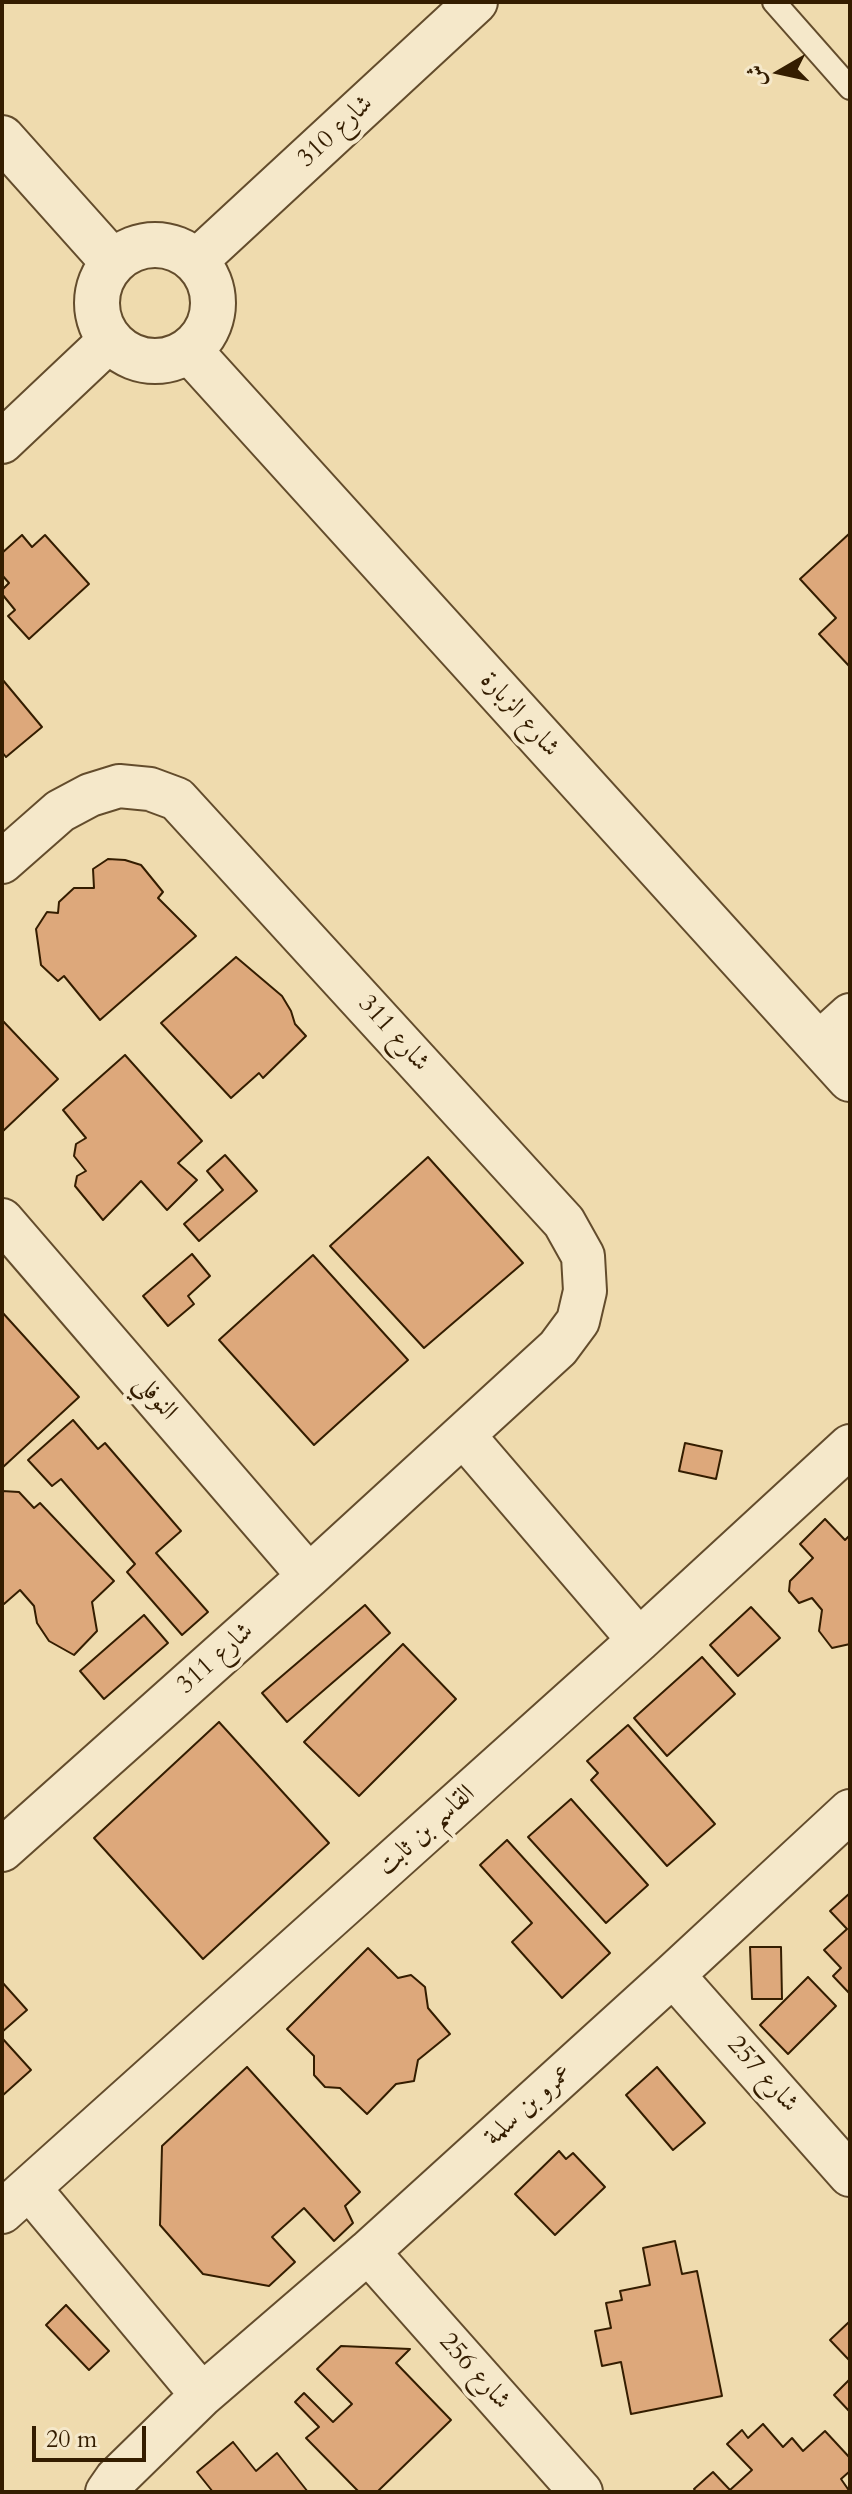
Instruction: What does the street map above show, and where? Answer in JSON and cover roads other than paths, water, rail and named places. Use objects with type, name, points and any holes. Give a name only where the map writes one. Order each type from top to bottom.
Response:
[{"type":"street","name":"شارع 310","points":[[196,261],[476,2]]},
{"type":"street","points":[[2,138],[113,262]]},
{"type":"street","points":[[154,244],[177,249],[196,261],[208,278],[213,297],[211,318],[203,336],[189,350],[168,359],[146,360],[125,352],[110,340],[97,306],[98,290],[113,262],[132,249],[154,244]]},
{"type":"street","points":[[2,442],[110,340]]},
{"type":"street","name":"شارع الزبارة","points":[[189,350],[850,1079]]},
{"type":"street","name":"شارع 311","points":[[2,862],[60,811],[90,795],[119,786],[150,789],[177,799],[564,1222],[583,1256],[585,1291],[578,1321],[558,1348],[2,1850]]},
{"type":"street","points":[[818,1044],[850,1015]]},
{"type":"street","name":"النوفلي","points":[[2,1220],[309,1576]]},
{"type":"street","points":[[464,1436],[639,1640]]},
{"type":"street","name":"القاسم بن ثابت","points":[[16,2200],[639,1640],[850,1446]]},
{"type":"street","name":"عمرو بن سلمة","points":[[107,2492],[116,2479],[202,2395],[368,2252],[850,1811]]},
{"type":"street","name":"شارع 257","points":[[673,1975],[850,2175]]},
{"type":"street","points":[[16,2200],[202,2395]]},
{"type":"street","name":"شارع 256","points":[[368,2252],[581,2492]]},
{"type":"lane","points":[[774,2],[850,88]]}]
